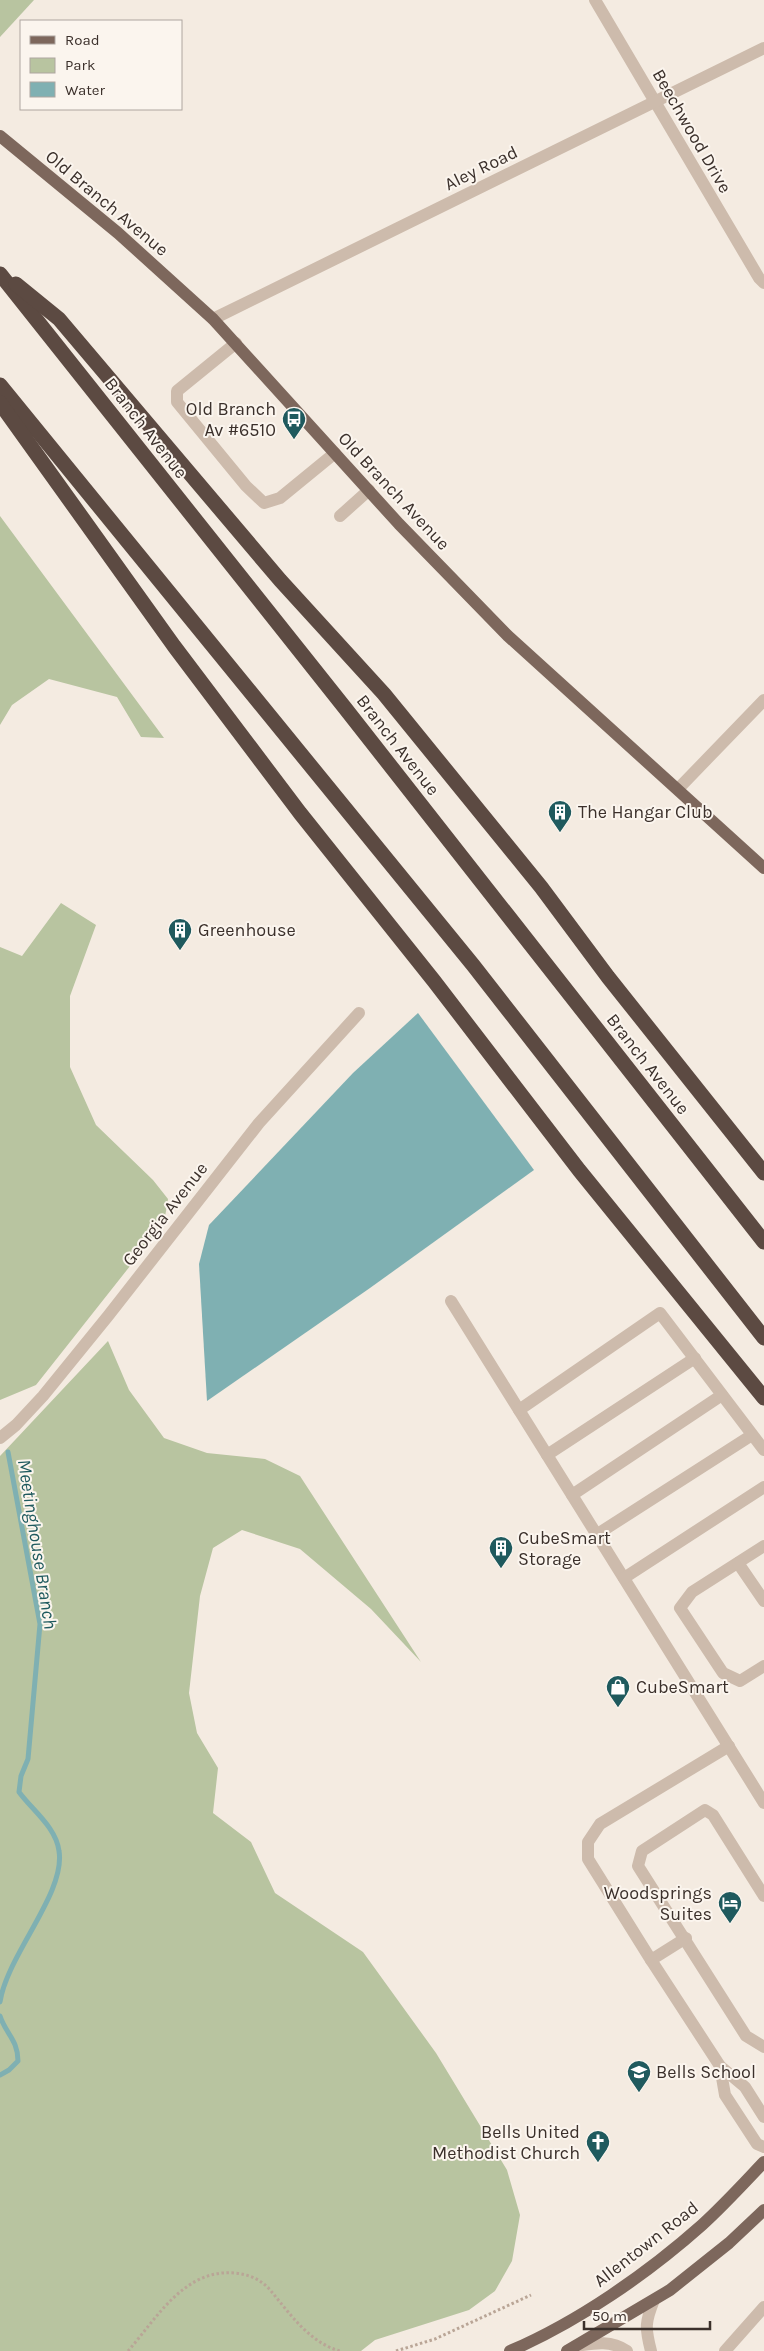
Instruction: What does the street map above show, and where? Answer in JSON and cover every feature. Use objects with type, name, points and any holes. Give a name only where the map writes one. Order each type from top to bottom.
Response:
[{"type":"highway","points":[[0,270],[58,319],[280,580],[384,694],[541,887],[608,977],[764,1173]]},
{"type":"highway","name":"Branch Avenue","points":[[0,274],[351,716],[764,1242]]},
{"type":"highway","points":[[0,385],[473,965],[764,1338]]},
{"type":"highway","points":[[0,403],[168,638],[300,813],[580,1170],[764,1398]]},
{"type":"main road","name":"Old Branch Avenue","points":[[0,136],[118,233],[213,318],[369,490],[508,636],[764,868]]},
{"type":"main road","name":"Allentown Road","points":[[510,2351],[594,2306],[672,2251],[704,2224],[764,2162]]},
{"type":"main road","points":[[572,2348],[654,2300],[701,2267],[764,2210]]},
{"type":"street","name":"Beechwood Drive","points":[[595,0],[761,281]]},
{"type":"street","name":"Aley Road","points":[[213,318],[764,48]]},
{"type":"street","points":[[236,343],[177,391],[177,402],[246,486],[264,503],[280,498],[336,454]]},
{"type":"street","points":[[340,516],[369,490]]},
{"type":"street","points":[[678,789],[764,700]]},
{"type":"street","name":"Georgia Avenue","points":[[0,1438],[43,1396],[259,1123],[359,1013]]},
{"type":"street","points":[[451,1301],[764,1803]]},
{"type":"street","points":[[519,1410],[660,1313],[764,1450]]},
{"type":"street","points":[[547,1455],[694,1358]]},
{"type":"street","points":[[572,1495],[722,1395]]},
{"type":"street","points":[[596,1534],[752,1435]]},
{"type":"street","points":[[624,1578],[764,1487]]},
{"type":"street","points":[[764,1546],[692,1592],[680,1608],[723,1673],[740,1681],[764,1666]]},
{"type":"street","points":[[738,1563],[764,1601]]},
{"type":"street","points":[[729,1746],[600,1824],[588,1842],[588,1859],[720,2066],[745,2086],[764,2117]]},
{"type":"street","points":[[764,1896],[713,1815],[705,1810],[642,1851],[638,1866],[686,1938],[746,2036],[764,2047]]},
{"type":"street","points":[[652,1960],[686,1938]]},
{"type":"street","points":[[720,2066],[725,2095],[757,2144],[764,2147]]},
{"type":"street","points":[[651,2351],[646,2334],[646,2320],[654,2300]]},
{"type":"street","points":[[725,2351],[764,2307]]},
{"type":"street","points":[[572,2348],[601,2343],[612,2344],[627,2351]]},
{"type":"path","points":[[128,2351],[181,2290],[200,2278],[225,2272],[250,2276],[260,2281],[269,2289],[291,2317],[308,2332],[324,2344],[340,2351]]},
{"type":"path","points":[[396,2351],[435,2339],[531,2295]]},
{"type":"green space","points":[[0,0],[34,0],[0,37]]},
{"type":"green space","points":[[0,516],[164,738],[141,737],[117,697],[49,679],[12,705],[0,725]]},
{"type":"green space","points":[[61,903],[96,925],[70,996],[70,1067],[96,1125],[153,1180],[168,1199],[164,1223],[36,1385],[0,1400],[0,947],[22,956]]},
{"type":"green space","points":[[108,1341],[129,1390],[164,1438],[207,1453],[265,1459],[300,1476],[421,1662],[371,1609],[300,1549],[242,1530],[213,1548],[200,1596],[189,1693],[197,1733],[218,1768],[213,1813],[251,1842],[275,1893],[363,1952],[436,2053],[507,2170],[520,2215],[512,2261],[495,2291],[469,2310],[375,2340],[361,2351],[0,2351],[0,1456]]},
{"type":"water","points":[[418,1013],[534,1170],[370,1288],[207,1401],[199,1264],[209,1225],[353,1073]]},
{"type":"waterway","name":"Meetinghouse Branch","points":[[0,2002],[13,1964],[45,1905],[54,1886],[59,1868],[59,1851],[53,1834],[43,1819],[19,1792],[21,1776],[28,1759],[40,1624],[8,1452]]},
{"type":"waterway","name":"Meetinghouse Branch","points":[[0,2016],[14,2042],[18,2061],[9,2070],[0,2075]]},
{"type":"place","name":"Old Branch Av #6510","points":[[294,440]]},
{"type":"place","name":"The Hangar Club","points":[[560,833]]},
{"type":"place","name":"Greenhouse","points":[[180,951]]},
{"type":"place","name":"CubeSmart Storage","points":[[501,1569]]},
{"type":"place","name":"CubeSmart","points":[[618,1708]]},
{"type":"place","name":"Woodsprings Suites","points":[[730,1924]]},
{"type":"place","name":"Bells School","points":[[639,2093]]},
{"type":"place","name":"Bells United Methodist Church","points":[[598,2163]]}]
